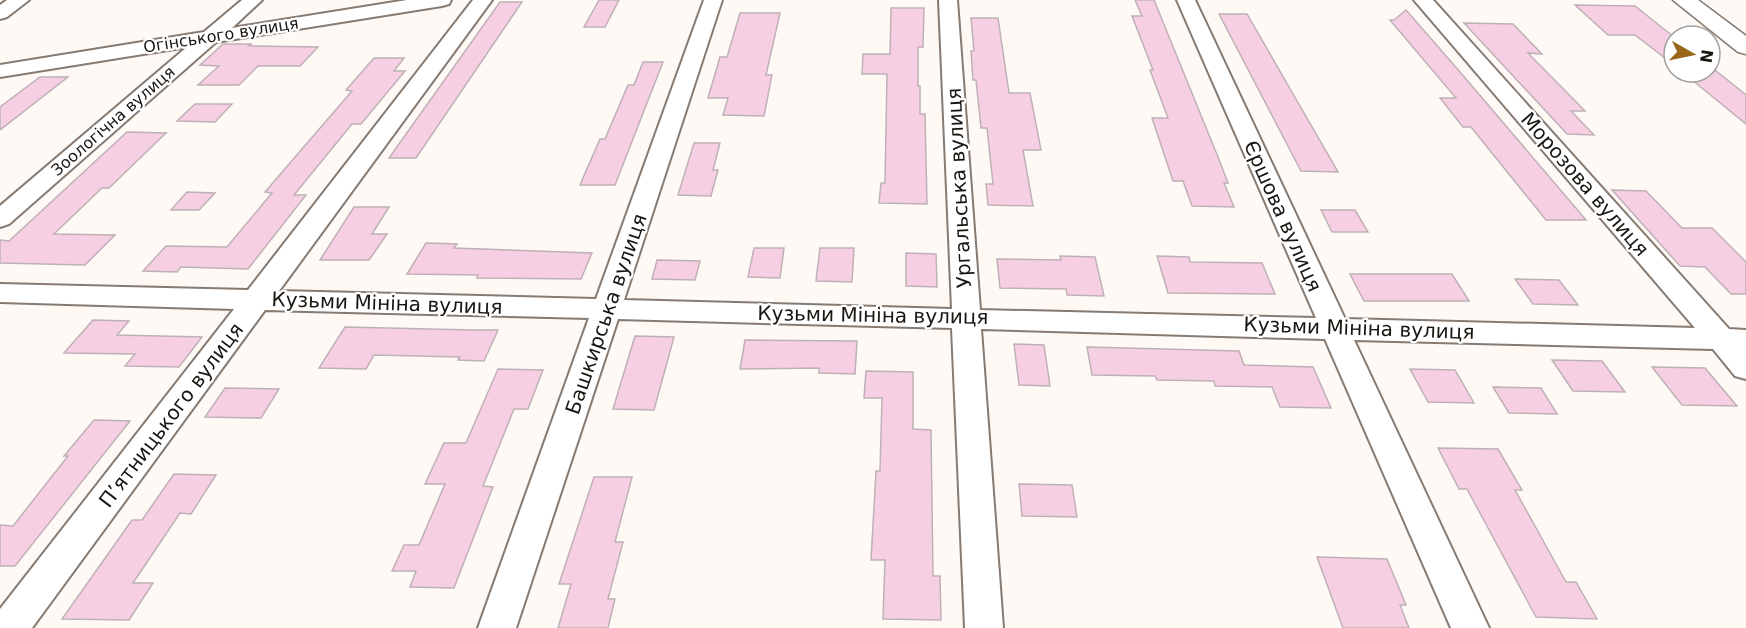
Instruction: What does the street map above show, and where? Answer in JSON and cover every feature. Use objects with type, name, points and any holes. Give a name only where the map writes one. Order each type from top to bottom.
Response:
[{"type":"main road","points":[[1684,0],[1746,47]]},
{"type":"street","points":[[0,13],[20,0]]},
{"type":"street","name":"Зоологічна вулиця","points":[[0,219],[253,0]]},
{"type":"street","name":"Огінського вулиця","points":[[0,71],[442,0]]},
{"type":"street","name":"П’ятницького вулиця","points":[[9,628],[483,0]]},
{"type":"street","name":"Башкирська вулиця","points":[[497,628],[713,0]]},
{"type":"street","name":"Ургальська вулиця","points":[[948,0],[984,628]]},
{"type":"street","name":"Єршова вулиця","points":[[1186,0],[1470,628]]},
{"type":"street","name":"Морозова вулиця","points":[[1423,0],[1733,339],[1746,368]]},
{"type":"street","name":"Кузьми Мініна вулиця","points":[[0,293],[1733,339]]},
{"type":"building","points":[[599,0],[619,0],[605,27],[584,27]]},
{"type":"building","points":[[1135,0],[1154,0],[1218,157],[1228,183],[1224,183],[1234,207],[1192,206],[1183,181],[1173,181],[1152,118],[1168,118],[1150,70],[1153,70],[1132,16],[1142,16]]},
{"type":"building","points":[[500,2],[522,2],[416,158],[389,158]]},
{"type":"building","points":[[1575,5],[1635,6],[1662,27],[1662,56],[1635,35],[1608,35]]},
{"type":"building","points":[[891,8],[924,8],[923,47],[918,47],[918,86],[920,86],[920,114],[925,114],[927,204],[879,203],[881,183],[885,183],[887,74],[862,74],[863,54],[890,54]]},
{"type":"building","points":[[1406,10],[1586,220],[1546,220],[1471,127],[1463,127],[1440,98],[1456,98],[1390,20],[1394,20]]},
{"type":"building","points":[[740,13],[780,13],[766,75],[772,75],[764,116],[723,115],[728,98],[708,98],[720,57],[727,57]]},
{"type":"building","points":[[1219,14],[1247,14],[1338,172],[1301,171]]},
{"type":"building","points":[[971,18],[998,18],[1009,93],[1030,93],[1041,150],[1023,150],[1033,206],[988,205],[986,184],[993,184],[987,128],[981,128],[976,80],[973,80],[971,51],[974,51]]},
{"type":"building","points":[[1464,23],[1513,24],[1542,54],[1528,53],[1585,111],[1571,111],[1594,135],[1567,134]]},
{"type":"building","points":[[223,44],[318,47],[300,66],[258,66],[239,85],[198,85],[219,66],[200,65]]},
{"type":"building","points":[[374,58],[404,58],[394,71],[405,71],[361,124],[352,124],[294,195],[306,195],[248,269],[181,267],[177,272],[143,271],[166,246],[227,247],[272,193],[265,192],[352,91],[346,90]]},
{"type":"building","points":[[643,62],[663,62],[615,185],[580,185],[600,139],[605,139],[628,85],[634,85]]},
{"type":"building","points":[[1722,76],[1746,95],[1746,124],[1697,84],[1722,84]]},
{"type":"building","points":[[40,77],[68,77],[0,130],[0,107]]},
{"type":"building","points":[[195,104],[232,104],[215,122],[177,121]]},
{"type":"building","points":[[127,132],[166,133],[109,188],[102,188],[54,234],[115,235],[85,265],[0,263],[0,240],[9,241]]},
{"type":"building","points":[[694,143],[720,143],[713,170],[718,170],[711,196],[678,195]]},
{"type":"building","points":[[1612,190],[1646,191],[1682,228],[1712,228],[1746,262],[1746,294],[1731,294],[1705,267],[1680,266]]},
{"type":"building","points":[[187,192],[215,193],[199,210],[171,210]]},
{"type":"building","points":[[354,207],[389,207],[372,234],[387,234],[369,260],[320,260]]},
{"type":"building","points":[[1321,210],[1355,210],[1368,232],[1332,232]]},
{"type":"building","points":[[426,243],[457,244],[454,248],[592,253],[581,279],[477,278],[478,275],[407,274]]},
{"type":"building","points":[[754,248],[784,248],[780,278],[748,277]]},
{"type":"building","points":[[820,248],[854,248],[852,282],[816,281]]},
{"type":"building","points":[[906,253],[936,254],[937,287],[906,286]]},
{"type":"building","points":[[1060,256],[1095,257],[1104,296],[1067,295],[1066,289],[1000,288],[997,259],[1061,260]]},
{"type":"building","points":[[1157,256],[1189,257],[1190,262],[1262,263],[1275,294],[1168,293]]},
{"type":"building","points":[[657,260],[700,261],[695,280],[652,279]]},
{"type":"building","points":[[1350,274],[1452,274],[1469,301],[1364,301]]},
{"type":"building","points":[[1515,279],[1559,280],[1578,305],[1533,304]]},
{"type":"building","points":[[93,320],[129,321],[117,335],[202,337],[179,367],[125,366],[135,354],[64,353]]},
{"type":"building","points":[[345,327],[498,330],[484,361],[458,360],[460,357],[374,355],[366,369],[319,368]]},
{"type":"building","points":[[635,336],[674,337],[654,410],[613,409]]},
{"type":"building","points":[[745,340],[857,341],[855,374],[819,373],[819,368],[740,369]]},
{"type":"building","points":[[1014,344],[1044,345],[1050,386],[1019,385]]},
{"type":"building","points":[[1087,347],[1239,351],[1244,365],[1313,367],[1331,408],[1280,407],[1272,387],[1215,386],[1214,381],[1157,380],[1155,376],[1092,375]]},
{"type":"building","points":[[1552,360],[1602,361],[1625,392],[1573,391]]},
{"type":"building","points":[[1652,367],[1705,368],[1737,406],[1682,405]]},
{"type":"building","points":[[498,369],[543,370],[528,409],[514,409],[483,486],[493,487],[454,588],[410,587],[416,571],[392,571],[404,545],[419,545],[445,484],[425,484],[444,443],[466,443]]},
{"type":"building","points":[[1410,369],[1455,370],[1474,403],[1428,402]]},
{"type":"building","points":[[866,371],[913,372],[913,429],[931,430],[933,576],[940,576],[941,620],[883,619],[885,560],[871,560],[876,471],[880,471],[882,398],[864,398]]},
{"type":"building","points":[[1493,387],[1541,388],[1557,414],[1509,413]]},
{"type":"building","points":[[225,388],[279,389],[261,418],[205,417]]},
{"type":"building","points":[[94,420],[130,421],[15,566],[0,566],[0,525],[13,526],[68,456],[64,456]]},
{"type":"building","points":[[1438,448],[1498,449],[1522,490],[1515,490],[1566,582],[1576,582],[1597,619],[1536,617],[1467,489],[1459,489]]},
{"type":"building","points":[[174,474],[216,475],[191,514],[180,513],[133,583],[153,583],[129,620],[62,619],[132,520],[142,520]]},
{"type":"building","points":[[594,477],[632,477],[615,542],[623,542],[608,599],[615,599],[608,628],[558,628],[571,584],[559,584]]},
{"type":"building","points":[[1019,484],[1072,485],[1077,517],[1022,516]]},
{"type":"building","points":[[1317,557],[1387,559],[1406,605],[1400,605],[1409,628],[1343,628]]}]
